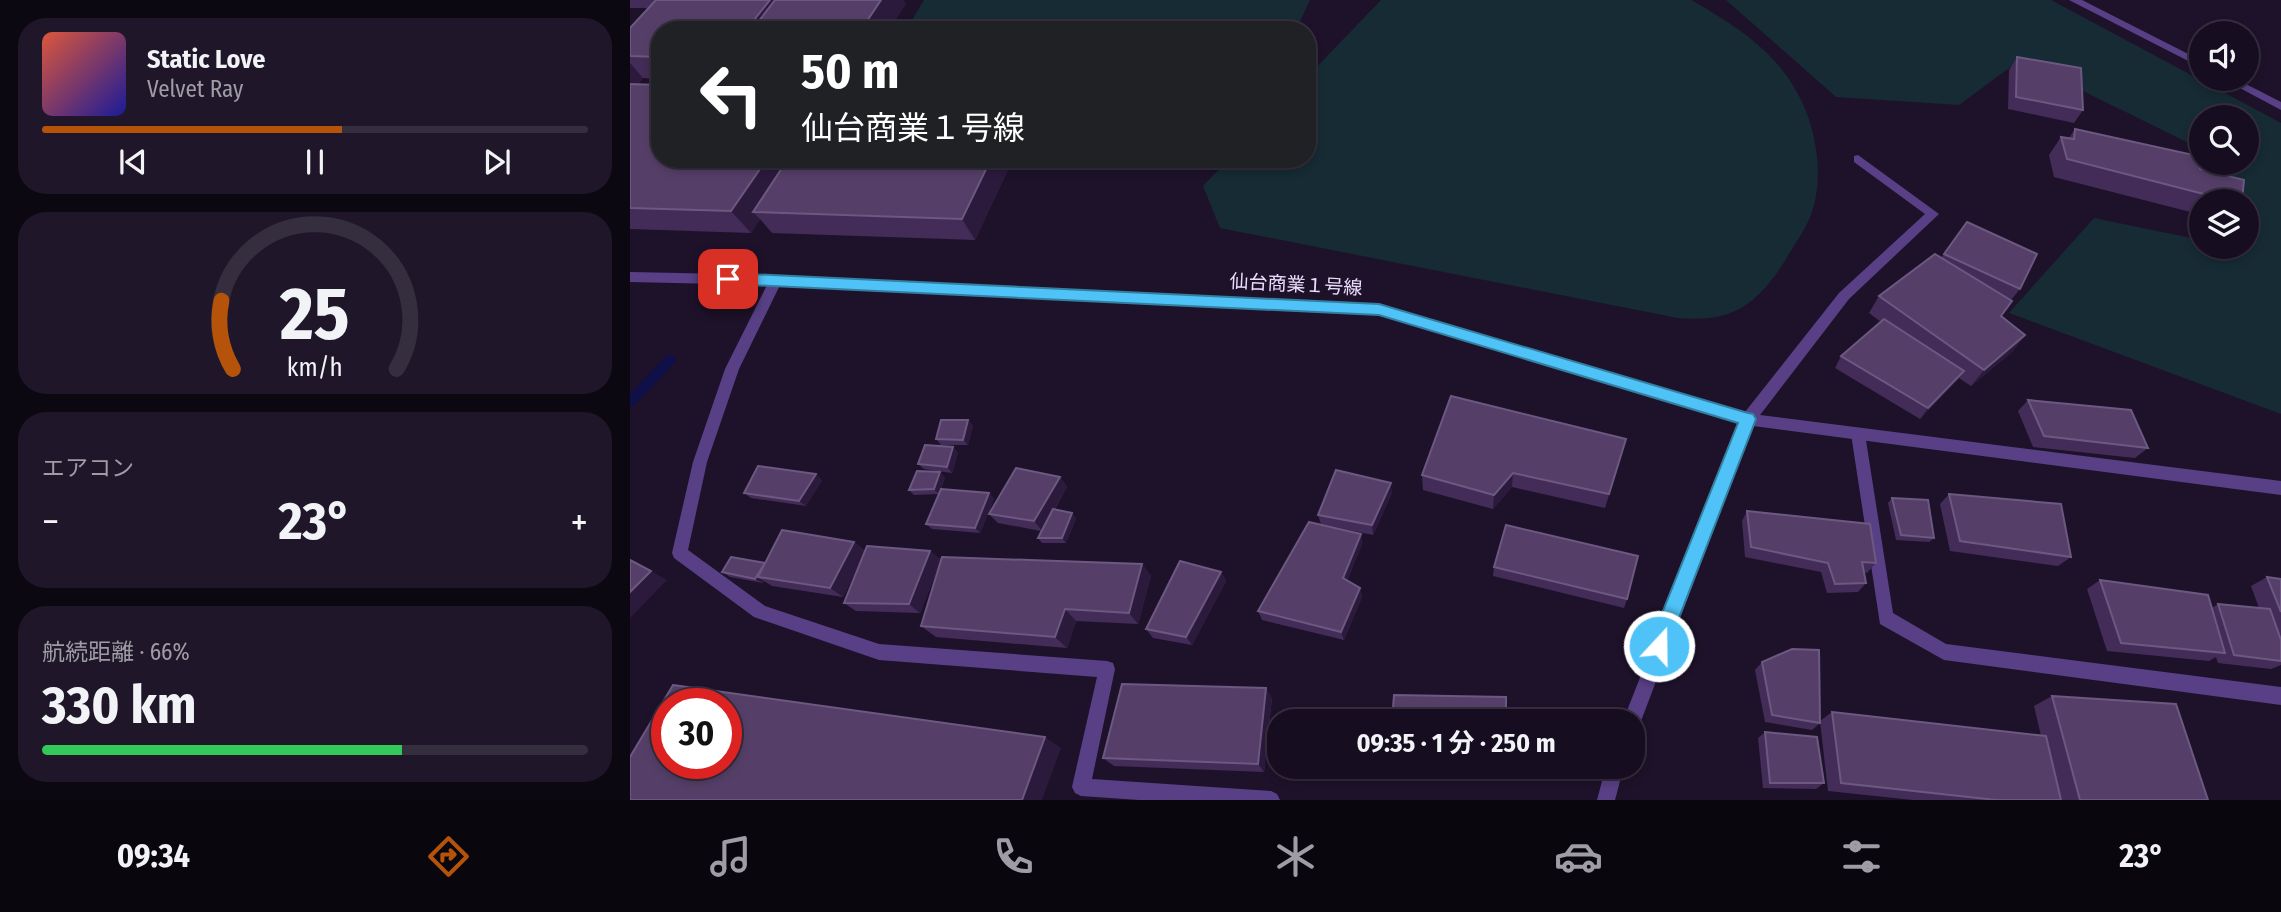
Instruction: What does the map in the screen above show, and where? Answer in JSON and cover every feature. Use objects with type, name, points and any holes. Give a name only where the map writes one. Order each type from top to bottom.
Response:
[{"type":"street","points":[[2074,0],[2189,58]]},
{"type":"street","points":[[2252,91],[2281,106]]},
{"type":"street","points":[[1637,709],[1748,419],[1844,296],[1933,214],[1858,159]]},
{"type":"street","name":"仙台商業１号線","points":[[630,276],[776,280],[1379,309],[1748,419],[2281,488]]},
{"type":"street","points":[[776,280],[732,369],[700,462],[680,553],[760,612],[879,652],[1107,669],[1081,787],[1271,800]]},
{"type":"street","points":[[1858,434],[1886,618],[1944,652],[2281,696]]},
{"type":"street","points":[[1606,800],[1612,779]]},
{"type":"shaded area","points":[[924,0],[1310,0],[1300,21],[911,21]]},
{"type":"shaded area","points":[[1381,0],[1691,0],[1749,37],[1786,74],[1802,103],[1813,134],[1818,168],[1815,202],[1806,227],[1766,287],[1743,307],[1728,314],[1700,319],[1678,318],[1220,228],[1203,186],[1220,168],[1316,168],[1316,68]]},
{"type":"shaded area","points":[[1726,0],[2051,0],[2189,74],[2189,91],[2221,91],[2247,105],[2189,105],[2189,143],[2020,60],[1959,105],[1836,97]]},
{"type":"shaded area","points":[[2259,111],[2281,123],[2281,414],[2009,313],[2094,218],[2189,238],[2189,259],[2259,259],[2259,189],[2230,189],[2226,175],[2259,175]]},
{"type":"building","points":[[656,0],[770,0],[753,21],[651,21],[651,57],[630,56],[630,28]]},
{"type":"building","points":[[775,0],[881,0],[867,21],[759,21]]},
{"type":"building","points":[[2017,57],[2081,68],[2083,110],[2016,97]]},
{"type":"building","points":[[630,84],[651,85],[651,168],[761,168],[731,211],[630,208]]},
{"type":"building","points":[[2075,129],[2189,154],[2189,175],[2224,175],[2244,180],[2243,189],[2189,190],[2067,159],[2061,137],[2074,139]]},
{"type":"building","points":[[782,168],[987,168],[962,219],[753,212]]},
{"type":"building","points":[[1967,222],[2037,254],[2020,289],[1944,254]]},
{"type":"building","points":[[1935,254],[2012,301],[2001,316],[2025,335],[1984,370],[1879,296]]},
{"type":"building","points":[[1884,319],[1964,371],[1928,408],[1841,356]]},
{"type":"building","points":[[1451,396],[1626,439],[1609,494],[1513,473],[1494,495],[1422,475]]},
{"type":"building","points":[[2028,400],[2131,410],[2148,448],[2044,436]]},
{"type":"building","points":[[941,420],[968,420],[963,440],[936,439]]},
{"type":"building","points":[[925,445],[953,447],[947,467],[918,464]]},
{"type":"building","points":[[758,466],[816,474],[799,501],[744,493]]},
{"type":"building","points":[[1016,468],[1060,477],[1034,521],[989,514]]},
{"type":"building","points":[[1336,470],[1391,483],[1372,525],[1318,515]]},
{"type":"building","points":[[917,471],[940,472],[934,489],[909,490]]},
{"type":"building","points":[[941,489],[989,493],[975,528],[926,524]]},
{"type":"building","points":[[1949,494],[2061,504],[2071,557],[1960,541]]},
{"type":"building","points":[[1892,498],[1928,500],[1934,538],[1901,535]]},
{"type":"building","points":[[1053,509],[1072,513],[1062,538],[1038,538]]},
{"type":"building","points":[[1747,511],[1870,524],[1876,563],[1862,562],[1866,583],[1835,584],[1828,563],[1751,547]]},
{"type":"building","points":[[1309,522],[1361,534],[1343,578],[1360,588],[1341,632],[1258,611]]},
{"type":"building","points":[[1506,525],[1638,556],[1627,599],[1494,567]]},
{"type":"building","points":[[782,530],[854,542],[830,588],[758,577]]},
{"type":"building","points":[[867,546],[930,551],[909,604],[844,603]]},
{"type":"building","points":[[731,557],[765,563],[755,579],[722,572]]},
{"type":"building","points":[[942,557],[1142,564],[1129,613],[1065,609],[1055,637],[921,626]]},
{"type":"building","points":[[630,560],[651,571],[630,592]]},
{"type":"building","points":[[1180,561],[1221,572],[1186,637],[1146,629]]},
{"type":"building","points":[[2267,577],[2281,579],[2281,612]]},
{"type":"building","points":[[2100,580],[2208,595],[2225,653],[2121,643]]},
{"type":"building","points":[[2218,604],[2270,609],[2281,640],[2281,661],[2234,655]]},
{"type":"building","points":[[1792,649],[1819,650],[1820,723],[1772,715],[1762,662]]},
{"type":"building","points":[[1122,684],[1266,688],[1258,764],[1103,758]]},
{"type":"building","points":[[673,685],[694,688],[671,688]]},
{"type":"building","points":[[742,695],[1045,737],[1022,800],[630,800],[630,757],[651,722],[651,779],[742,779]]},
{"type":"building","points":[[1394,695],[1506,697],[1506,709],[1393,709]]},
{"type":"building","points":[[2052,696],[2176,704],[2208,800],[2080,800]]},
{"type":"building","points":[[1832,712],[2046,736],[2061,800],[1996,800],[1841,783]]},
{"type":"building","points":[[1765,732],[1817,737],[1824,783],[1770,783]]},
{"type":"waterway","points":[[630,402],[670,360]]},
{"type":"route","points":[[728,279],[1379,309],[1748,419],[1659,646]]}]
